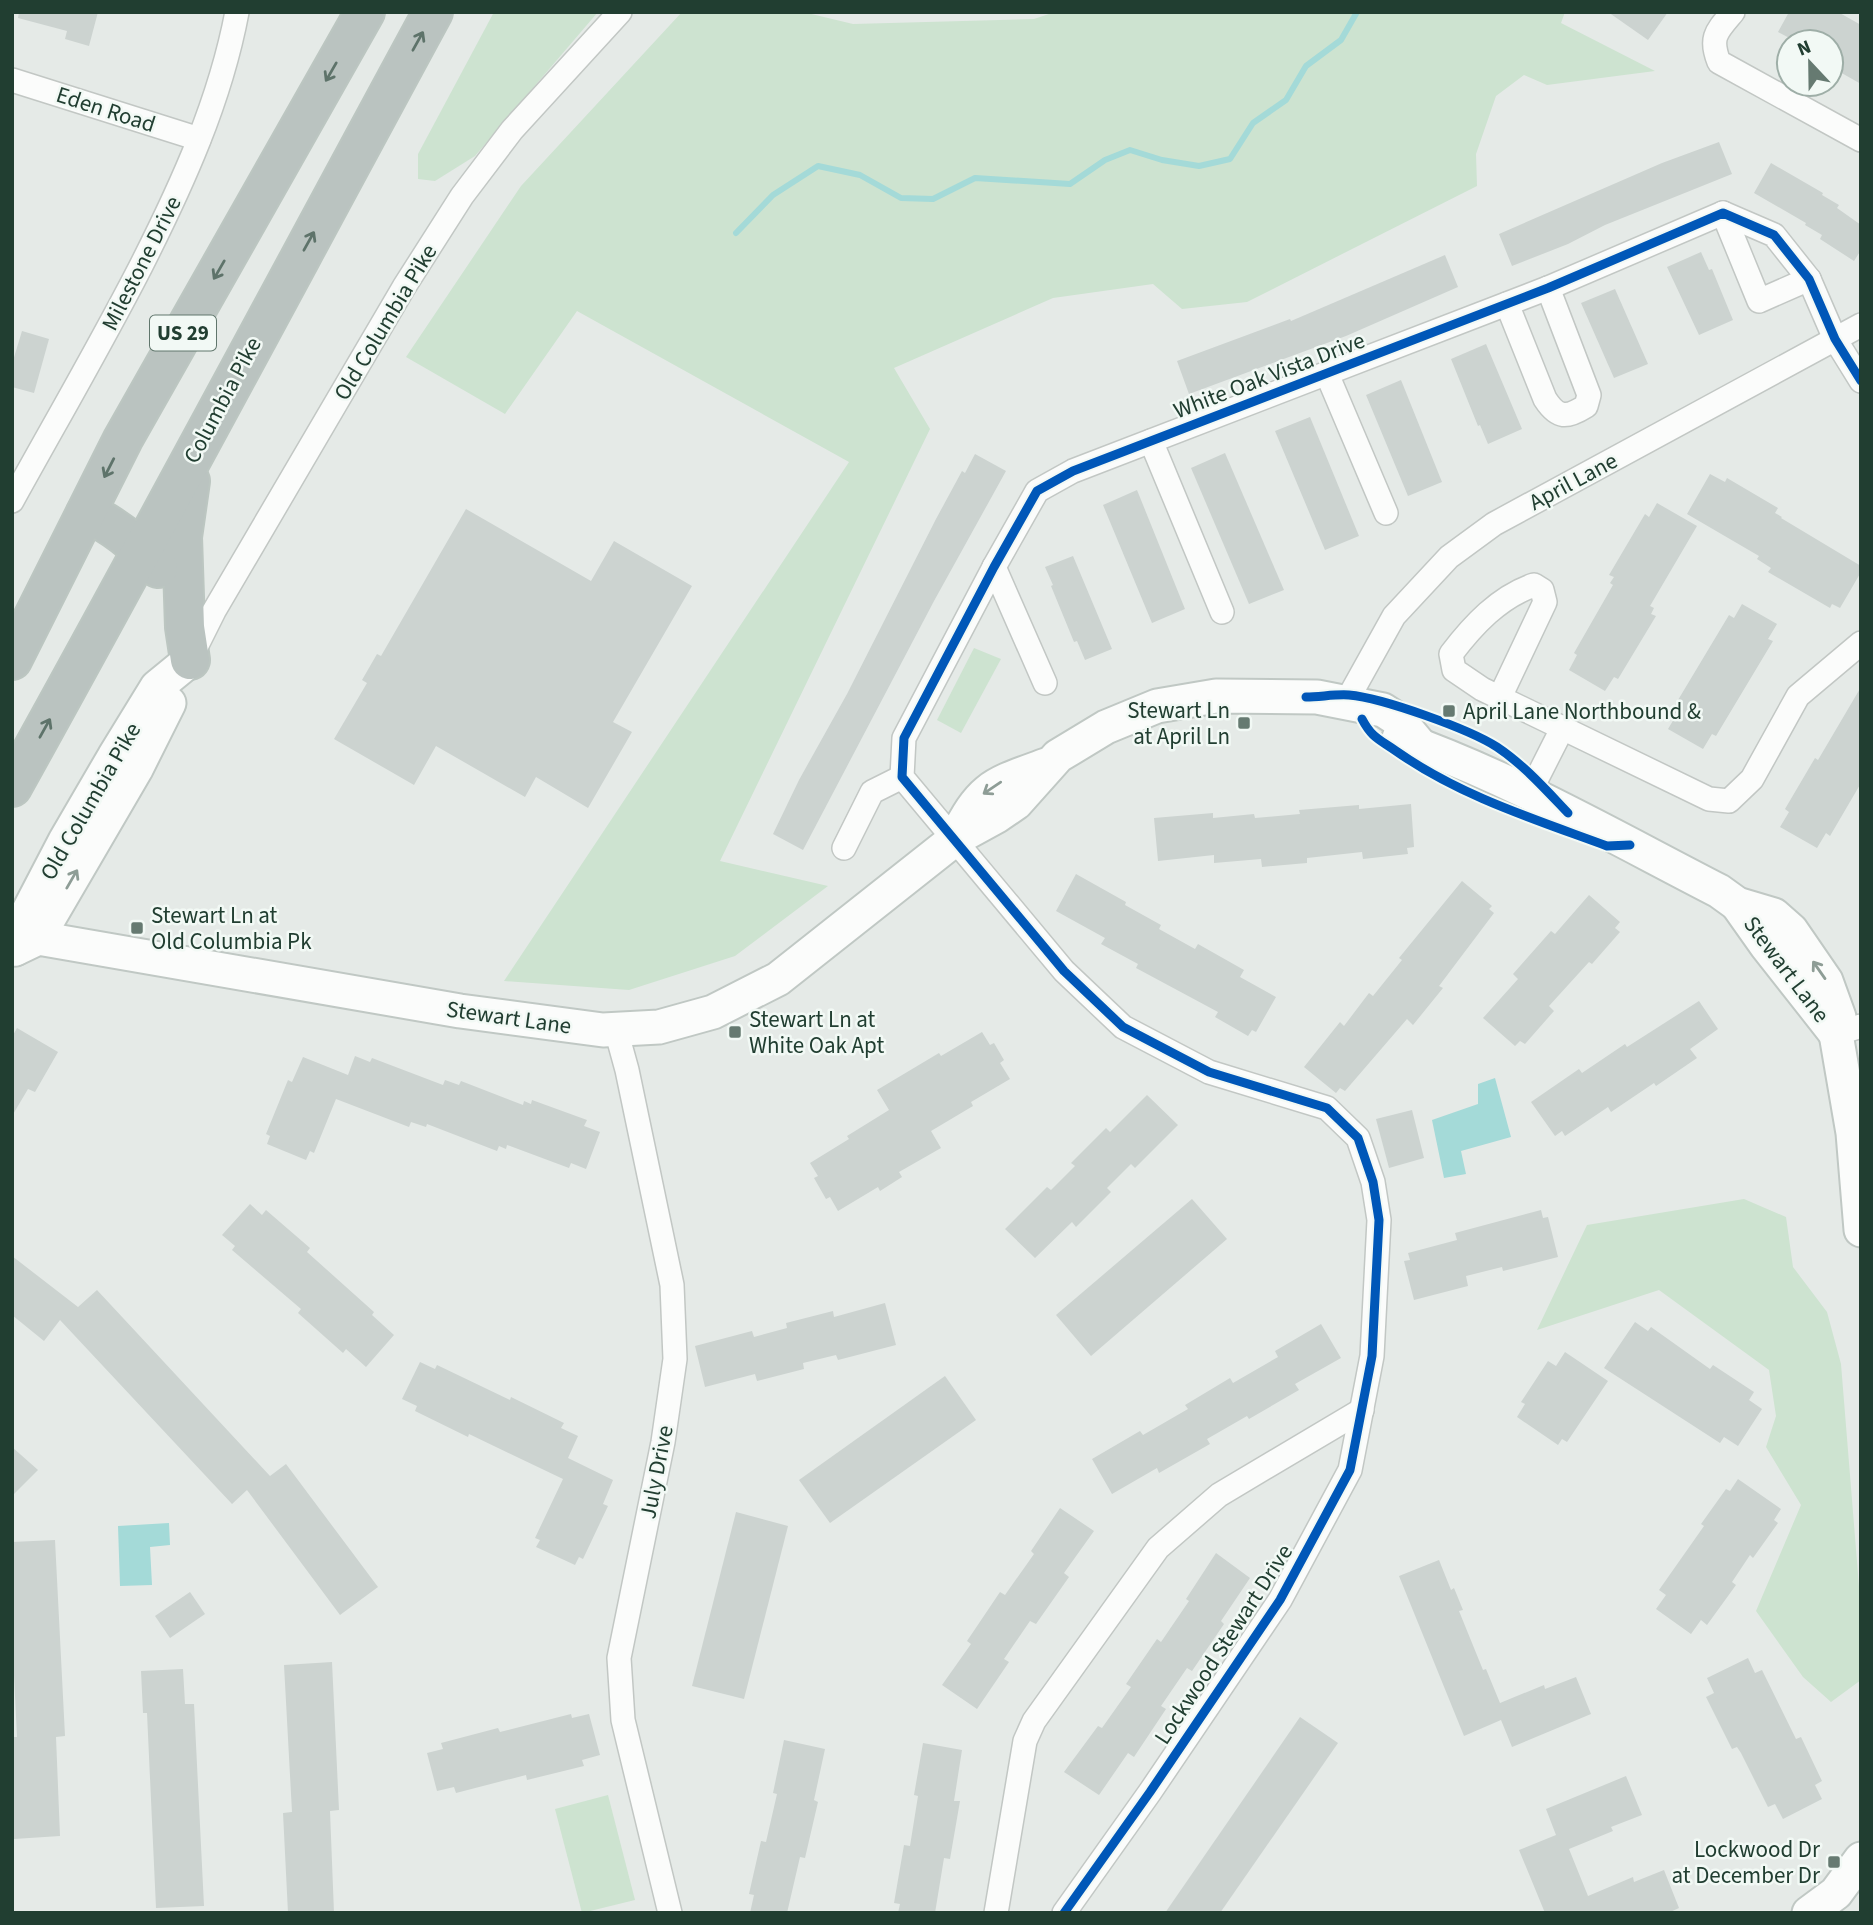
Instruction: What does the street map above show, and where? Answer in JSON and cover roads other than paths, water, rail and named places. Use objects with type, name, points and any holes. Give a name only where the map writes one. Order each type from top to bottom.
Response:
[{"type":"highway","name":"US 29","points":[[12,660],[123,439],[365,12]]},
{"type":"highway","name":"Columbia Pike","points":[[12,788],[143,551],[433,12]]},
{"type":"highway","points":[[188,643],[182,537],[194,452]]},
{"type":"highway","points":[[86,513],[106,522],[143,551],[162,572],[188,643]]},
{"type":"street","name":"Milestone Drive","points":[[12,501],[173,204],[219,90],[237,12]]},
{"type":"street","name":"Old Columbia Pike","points":[[19,936],[65,841],[157,687],[214,611],[404,287],[462,196],[512,130],[620,12]]},
{"type":"street","points":[[1733,12],[1716,33],[1713,47],[1719,62],[1861,140]]},
{"type":"street","name":"Eden Road","points":[[12,79],[199,139]]},
{"type":"street","points":[[1723,213],[1759,301],[1809,279]]},
{"type":"street","points":[[1723,213],[1774,235],[1809,279],[1835,339],[1861,381]]},
{"type":"street","name":"White Oak Vista Drive","points":[[902,777],[904,738],[1037,491],[1073,471],[1548,288],[1723,213]]},
{"type":"street","points":[[1507,304],[1545,399],[1555,412],[1562,416],[1573,414],[1586,406],[1589,395],[1548,288]]},
{"type":"street","name":"April Lane","points":[[1345,704],[1394,616],[1448,557],[1494,524],[1861,325]]},
{"type":"street","points":[[1327,374],[1386,513]]},
{"type":"street","points":[[1151,441],[1222,612]]},
{"type":"street","points":[[994,567],[1045,683]]},
{"type":"street","points":[[1500,697],[1545,603],[1542,590],[1534,585],[1508,597],[1470,629],[1451,654],[1454,670],[1482,689],[1709,799],[1729,801],[1752,779],[1798,696],[1861,643]]},
{"type":"street","name":"Stewart Lane","points":[[19,936],[460,1011],[603,1031],[659,1027],[713,1012],[778,979],[955,839],[969,812],[981,796],[996,783],[1052,763],[1058,756],[1106,727],[1157,706],[1216,696],[1317,697],[1383,709],[1400,721],[1420,745],[1451,756],[1529,794],[1719,891],[1738,904],[1774,915],[1791,930],[1826,981],[1839,1017],[1848,1030],[1861,1230]]},
{"type":"street","points":[[1529,794],[1563,727]]},
{"type":"street","points":[[844,848],[872,792],[902,777],[955,839]]},
{"type":"street","name":"Lockwood Stewart Drive","points":[[955,839],[1064,971],[1123,1027],[1209,1072],[1327,1108],[1358,1138],[1373,1182],[1379,1220],[1372,1356],[1350,1471],[1280,1600],[1064,1913]]},
{"type":"street","name":"July Drive","points":[[616,1030],[627,1070],[672,1285],[675,1359],[663,1442],[619,1658],[623,1720],[670,1913]]},
{"type":"street","points":[[996,1913],[1025,1741],[1034,1721],[1150,1559],[1184,1524],[1219,1495],[1362,1410]]},
{"type":"street","points":[[1809,1913],[1836,1893],[1861,1859]]},
{"type":"water","points":[[1495,1078],[1511,1137],[1461,1151],[1466,1174],[1444,1178],[1432,1120],[1478,1104],[1478,1084]]},
{"type":"water","points":[[169,1523],[170,1545],[150,1547],[152,1585],[120,1586],[118,1526]]},
{"type":"waterway","points":[[736,233],[773,195],[818,166],[860,175],[901,198],[933,199],[975,178],[1070,184],[1105,160],[1130,150],[1162,160],[1199,166],[1230,159],[1253,123],[1286,100],[1306,66],[1341,40],[1357,12]]},
{"type":"place","name":"April Lane Northbound &","points":[[1449,711]]},
{"type":"place","name":"Stewart Ln at April Ln","points":[[1244,723]]},
{"type":"place","name":"Stewart Ln at Old Columbia Pk","points":[[137,928]]},
{"type":"place","name":"Stewart Ln at White Oak Apt","points":[[735,1032]]},
{"type":"place","name":"Lockwood Dr at December Dr","points":[[1834,1862]]}]
